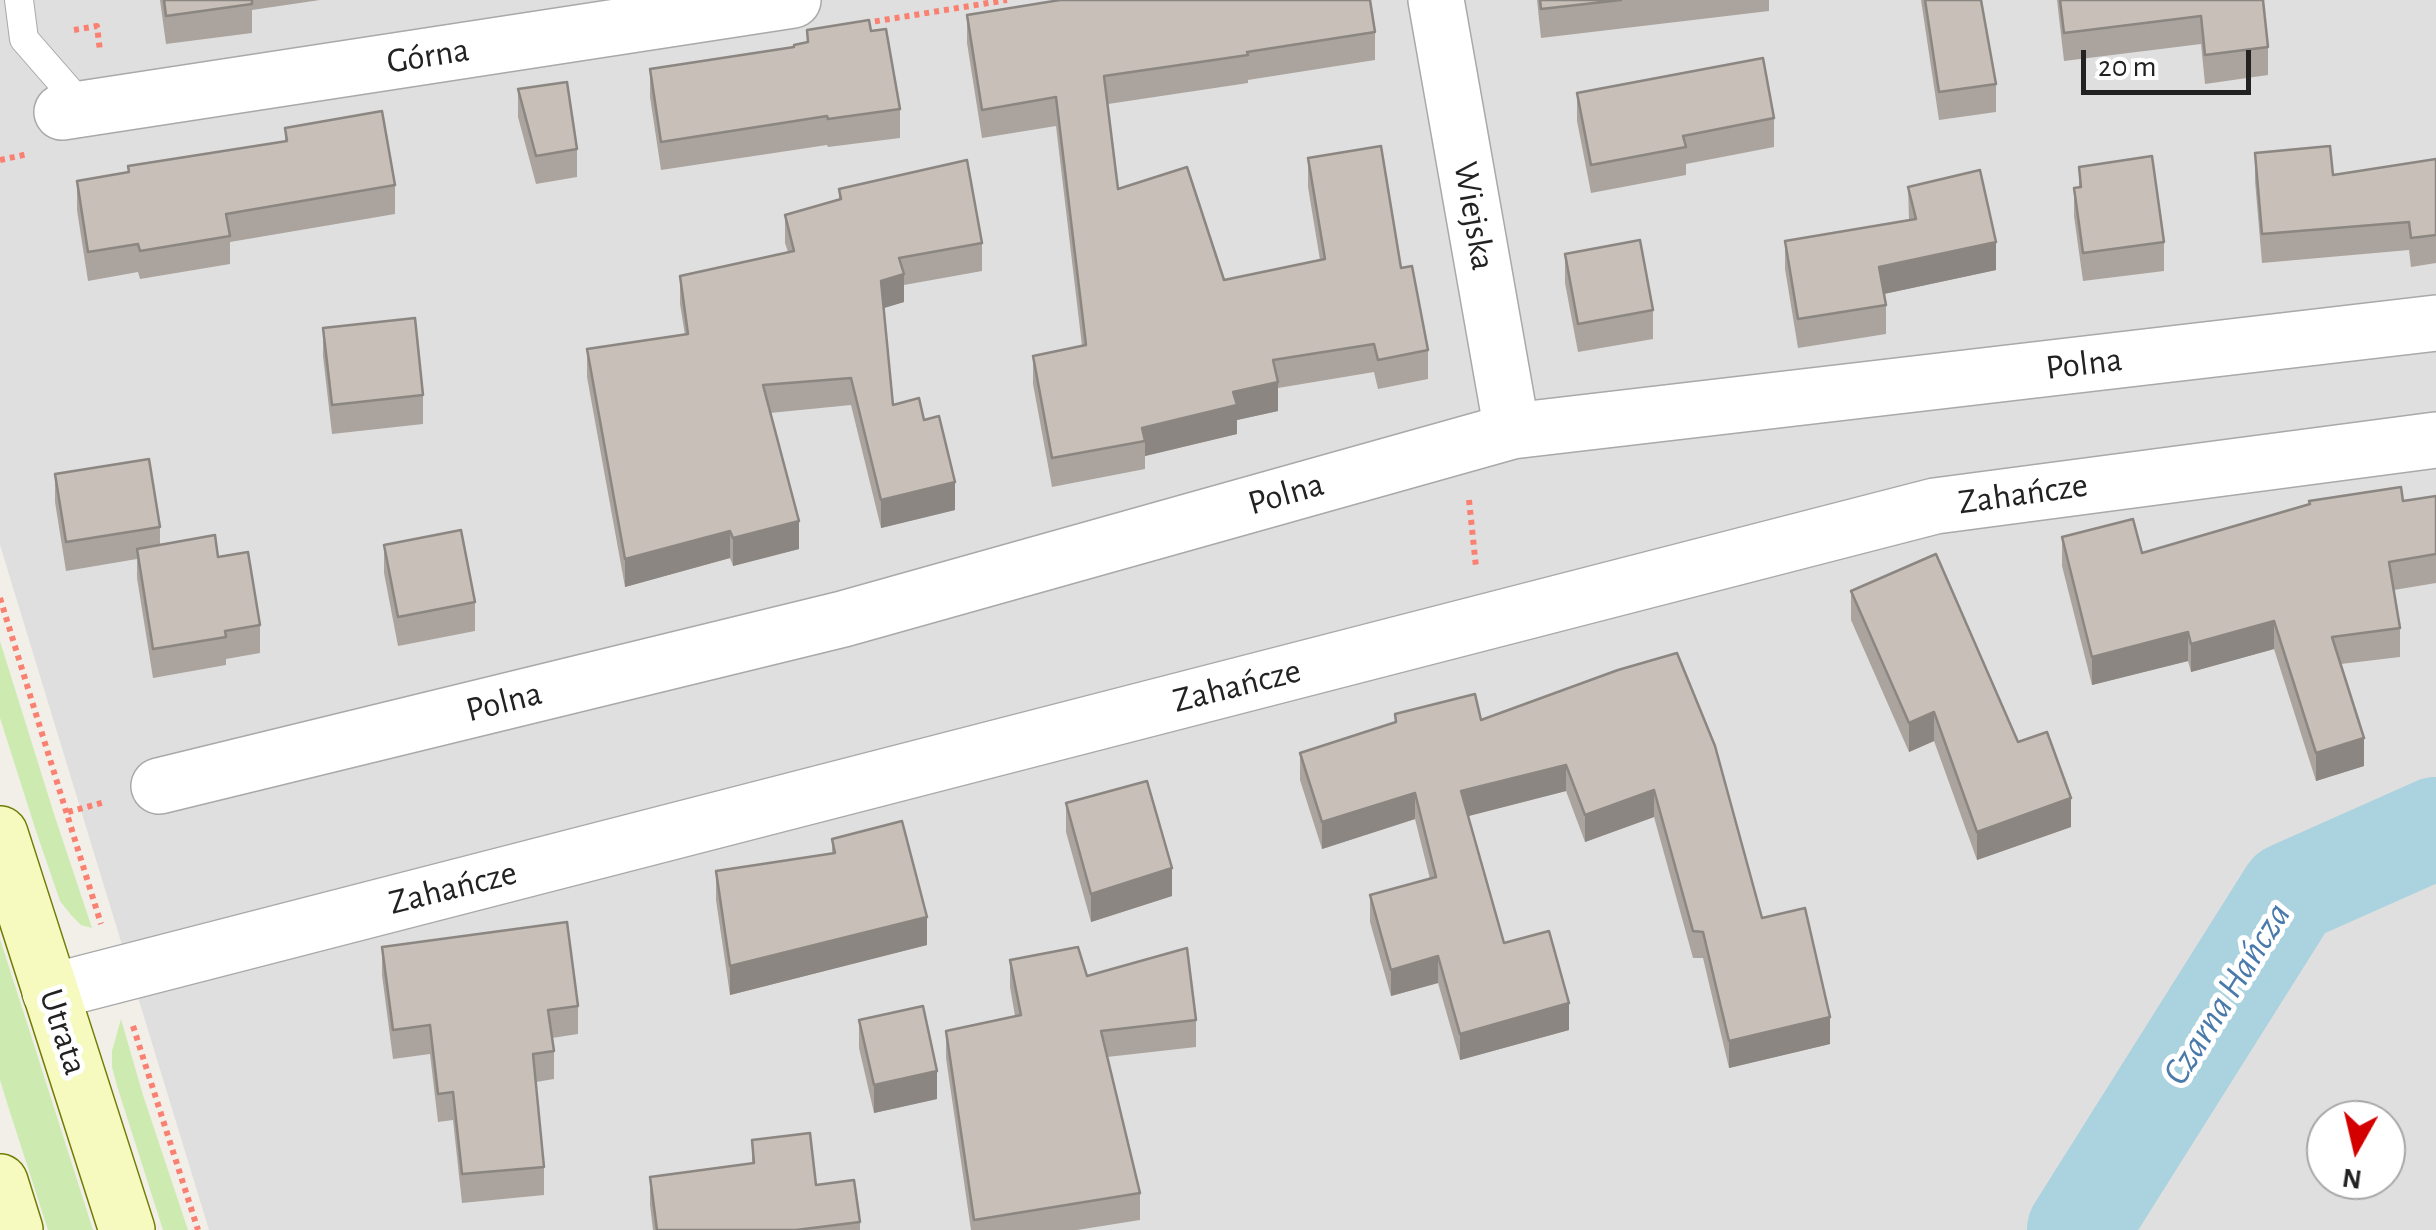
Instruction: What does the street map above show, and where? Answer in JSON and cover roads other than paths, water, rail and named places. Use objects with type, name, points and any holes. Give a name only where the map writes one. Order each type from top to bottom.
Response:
[{"type":"main road","name":"Utrata","points":[[0,834],[127,1230]]},
{"type":"main road","points":[[0,1182],[15,1230]]},
{"type":"street","name":"Górna","points":[[73,111],[794,0]]},
{"type":"street","name":"Wiejska","points":[[1436,0],[1487,438]]},
{"type":"street","name":"Polna","points":[[160,786],[843,619],[1487,438],[2436,323]]},
{"type":"street","name":"Zahańcze","points":[[50,992],[1935,506],[2436,440]]},
{"type":"lane","points":[[19,0],[24,38],[73,111]]},
{"type":"waterway","name":"Czarna Hańcza","points":[[2078,1230],[2290,893],[2436,828]]}]
